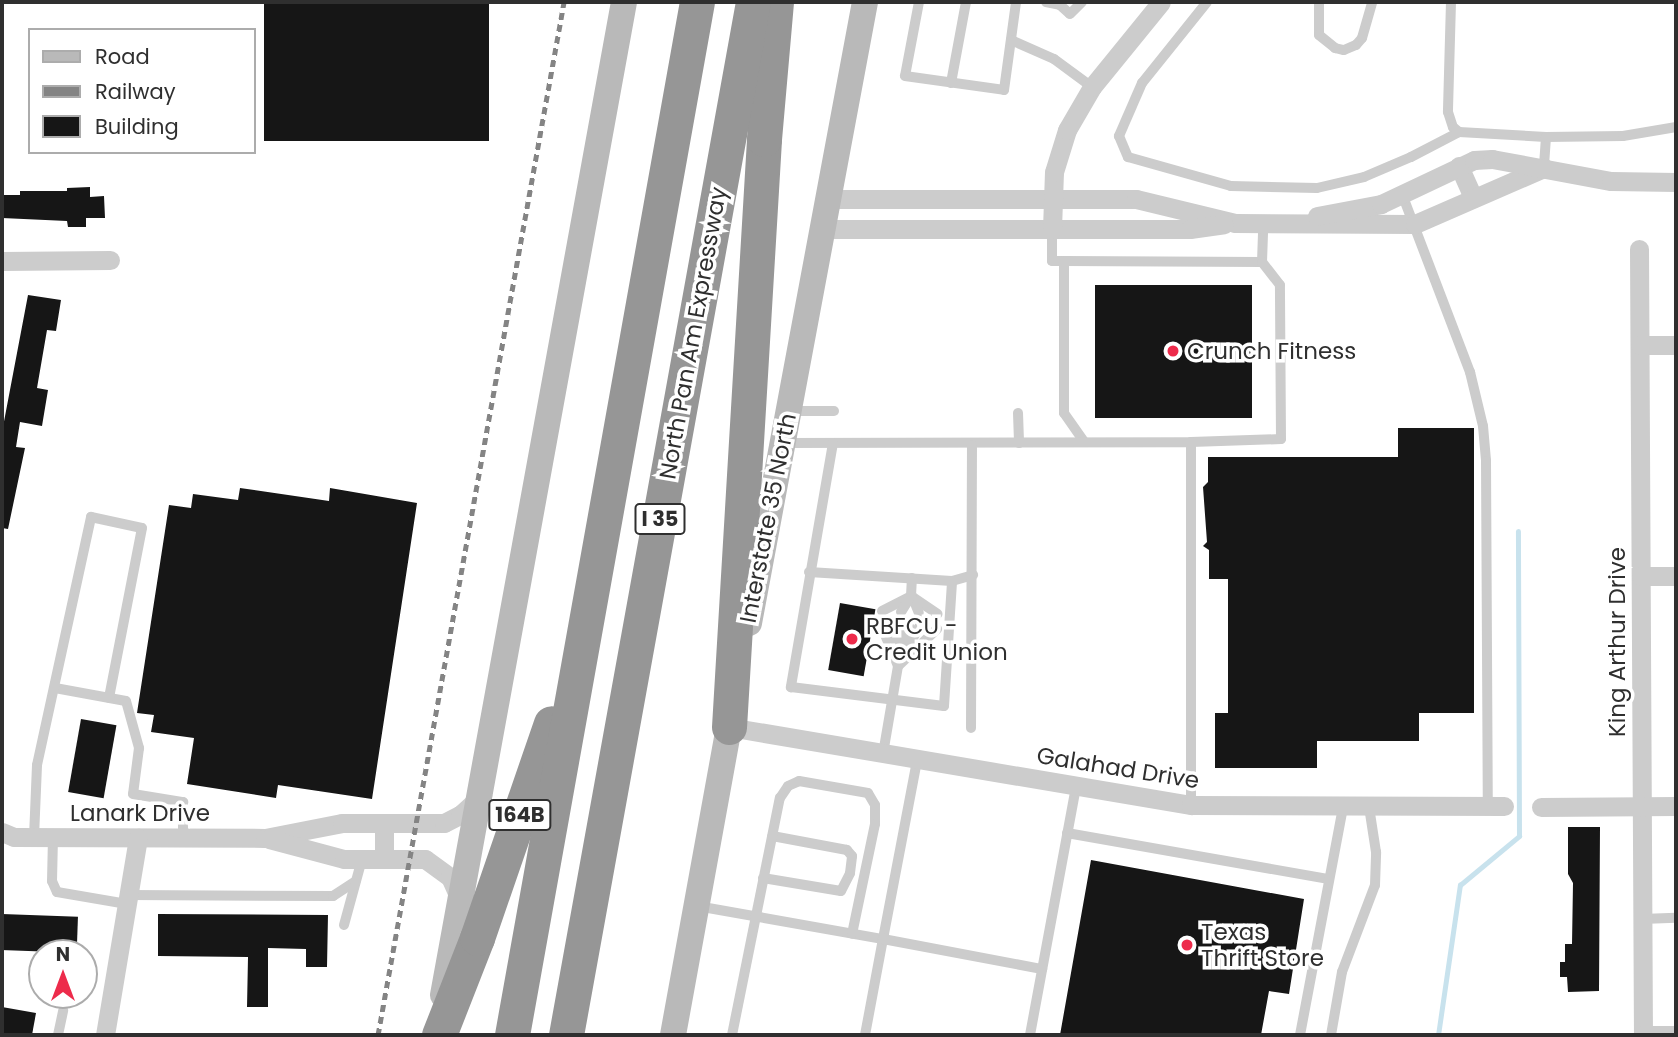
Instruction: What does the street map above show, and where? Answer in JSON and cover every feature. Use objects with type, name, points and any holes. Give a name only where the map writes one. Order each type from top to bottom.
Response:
[{"type":"highway","name":"I 35","points":[[512,1035],[697,2]]},
{"type":"highway","name":"North Pan Am Expressway","points":[[566,1035],[753,2]]},
{"type":"highway","points":[[729,726],[764,139],[776,2]]},
{"type":"highway","name":"164B","points":[[438,1035],[477,938],[544,746],[592,592]]},
{"type":"main road","points":[[438,1035],[460,899],[482,794],[624,2]]},
{"type":"main road","name":"Interstate 35 North","points":[[673,1035],[865,2]]},
{"type":"street","points":[[1052,229],[1054,172],[1067,130],[1092,87],[1161,2]]},
{"type":"street","points":[[1267,224],[1381,204],[1459,166],[1492,159],[1611,181],[1676,182]]},
{"type":"street","points":[[1459,166],[1473,198]]},
{"type":"street","points":[[823,229],[1190,229],[1235,223],[1415,224],[1544,168]]},
{"type":"street","points":[[828,199],[1136,199],[1235,223]]},
{"type":"street","name":"King Arthur Drive","points":[[1639,248],[1643,1035]]},
{"type":"street","points":[[2,261],[110,260]]},
{"type":"street","points":[[1640,345],[1676,345]]},
{"type":"street","points":[[1641,576],[1676,576]]},
{"type":"street","name":"Galahad Drive","points":[[729,726],[1076,788],[1191,805],[1496,806]]},
{"type":"street","name":"Lanark Drive","points":[[21,837],[265,838],[342,823],[444,823],[460,815],[482,794]]},
{"type":"street","points":[[1541,807],[1676,806]]},
{"type":"street","points":[[383,823],[384,859]]},
{"type":"street","points":[[105,1035],[138,838]]},
{"type":"street","name":"Lanark Drive","points":[[265,838],[344,859],[425,859],[433,862],[450,877],[460,899]]},
{"type":"street","points":[[1643,1035],[1676,1035]]},
{"type":"lane","points":[[919,2],[905,76],[1004,90],[1016,2]]},
{"type":"lane","points":[[951,83],[966,2]]},
{"type":"lane","points":[[1046,2],[1060,5],[1070,15],[1082,2]]},
{"type":"lane","points":[[1207,2],[1142,83],[1118,136],[1128,157],[1231,186],[1317,188],[1364,177],[1459,132],[1546,137],[1623,136],[1676,127]]},
{"type":"lane","points":[[1319,2],[1319,36],[1335,48],[1344,50],[1356,45],[1362,38],[1372,2]]},
{"type":"lane","points":[[1451,2],[1448,112],[1459,132]]},
{"type":"lane","points":[[1011,40],[1054,59],[1092,87]]},
{"type":"lane","points":[[1544,168],[1546,137]]},
{"type":"lane","points":[[1402,194],[1470,372],[1483,426],[1496,806]]},
{"type":"lane","points":[[782,443],[972,444],[1281,439],[1280,285],[1262,262],[1267,224]]},
{"type":"lane","points":[[1052,229],[1052,261],[1262,262]]},
{"type":"lane","points":[[1064,261],[1064,413],[1083,442]]},
{"type":"lane","points":[[789,411],[834,411]]},
{"type":"lane","points":[[1018,413],[1019,443]]},
{"type":"lane","points":[[1191,442],[1191,805]]},
{"type":"lane","points":[[833,443],[791,687],[944,706],[952,581]]},
{"type":"lane","points":[[971,728],[972,444]]},
{"type":"lane","points":[[109,698],[142,528],[91,517],[21,837],[57,892],[127,900],[332,896],[356,881]]},
{"type":"lane","points":[[809,572],[952,581],[973,575]]},
{"type":"lane","points":[[910,613],[912,578]]},
{"type":"lane","points":[[910,613],[911,596]]},
{"type":"lane","points":[[910,613],[911,596]]},
{"type":"lane","points":[[910,613],[911,596]]},
{"type":"lane","points":[[898,666],[909,627]]},
{"type":"lane","points":[[898,666],[909,627]]},
{"type":"lane","points":[[898,666],[909,627]]},
{"type":"lane","points":[[883,754],[898,666],[909,627]]},
{"type":"lane","points":[[55,688],[126,701],[139,748],[133,794],[183,802],[183,838]]},
{"type":"lane","points":[[865,1035],[917,760]]},
{"type":"lane","points":[[732,1035],[780,798],[788,786],[799,781],[868,793],[875,806],[875,824],[852,934]]},
{"type":"lane","points":[[1030,1035],[1076,788]]},
{"type":"lane","points":[[1300,1035],[1343,807]]},
{"type":"lane","points":[[1331,1035],[1342,972],[1375,885],[1376,852],[1369,807]]},
{"type":"lane","points":[[1067,833],[1329,880]]},
{"type":"lane","points":[[763,878],[841,891],[850,873],[852,856],[847,850],[772,836]]},
{"type":"lane","points":[[344,925],[362,859]]},
{"type":"lane","points":[[697,906],[1042,969]]},
{"type":"lane","points":[[1642,919],[1676,918]]},
{"type":"lane","points":[[58,1035],[63,1011]]},
{"type":"building","points":[[264,2],[489,2],[489,141],[264,141]]},
{"type":"building","points":[[90,187],[90,197],[104,196],[105,218],[86,218],[86,227],[68,227],[67,221],[2,218],[2,195],[20,195],[20,191],[67,191],[67,188]]},
{"type":"building","name":"Crunch Fitness","points":[[1095,285],[1252,285],[1252,418],[1095,418]]},
{"type":"building","points":[[28,295],[61,300],[56,331],[47,330],[37,388],[48,390],[42,426],[20,422],[16,447],[25,448],[8,529],[2,528],[2,432]]},
{"type":"building","points":[[1398,428],[1474,428],[1474,713],[1419,713],[1419,741],[1317,741],[1317,768],[1215,768],[1215,713],[1228,713],[1228,579],[1209,579],[1209,550],[1203,546],[1207,542],[1203,487],[1208,482],[1208,457],[1398,457]]},
{"type":"building","points":[[240,488],[329,501],[330,488],[417,503],[372,799],[278,785],[276,798],[187,784],[194,738],[151,732],[154,715],[137,713],[169,505],[191,508],[193,494],[238,500]]},
{"type":"building","name":"RBFCU - Credit Union","points":[[840,603],[875,609],[864,676],[828,670]]},
{"type":"building","points":[[81,719],[116,725],[104,798],[68,792]]},
{"type":"building","points":[[1568,827],[1600,827],[1599,991],[1568,992],[1567,977],[1560,977],[1560,962],[1565,962],[1565,944],[1572,944],[1573,883],[1568,874]]},
{"type":"building","name":"Texas Thrift Store","points":[[1091,860],[1304,899],[1289,994],[1269,991],[1261,1035],[1060,1035]]},
{"type":"building","points":[[2,914],[78,917],[77,939],[28,939],[28,951],[2,950]]},
{"type":"building","points":[[158,914],[328,915],[327,967],[306,967],[306,949],[268,948],[268,1007],[247,1007],[248,957],[158,956]]},
{"type":"building","points":[[2,1007],[36,1013],[32,1035],[2,1035]]},
{"type":"waterway","points":[[1438,1035],[1460,885],[1519,836],[1518,531]]},
{"type":"railway","points":[[378,1035],[564,2]]},
{"type":"place","name":"Crunch Fitness","points":[[1173,351]]},
{"type":"place","name":"RBFCU - Credit Union","points":[[852,639]]},
{"type":"place","name":"Texas Thrift Store","points":[[1187,945]]}]
